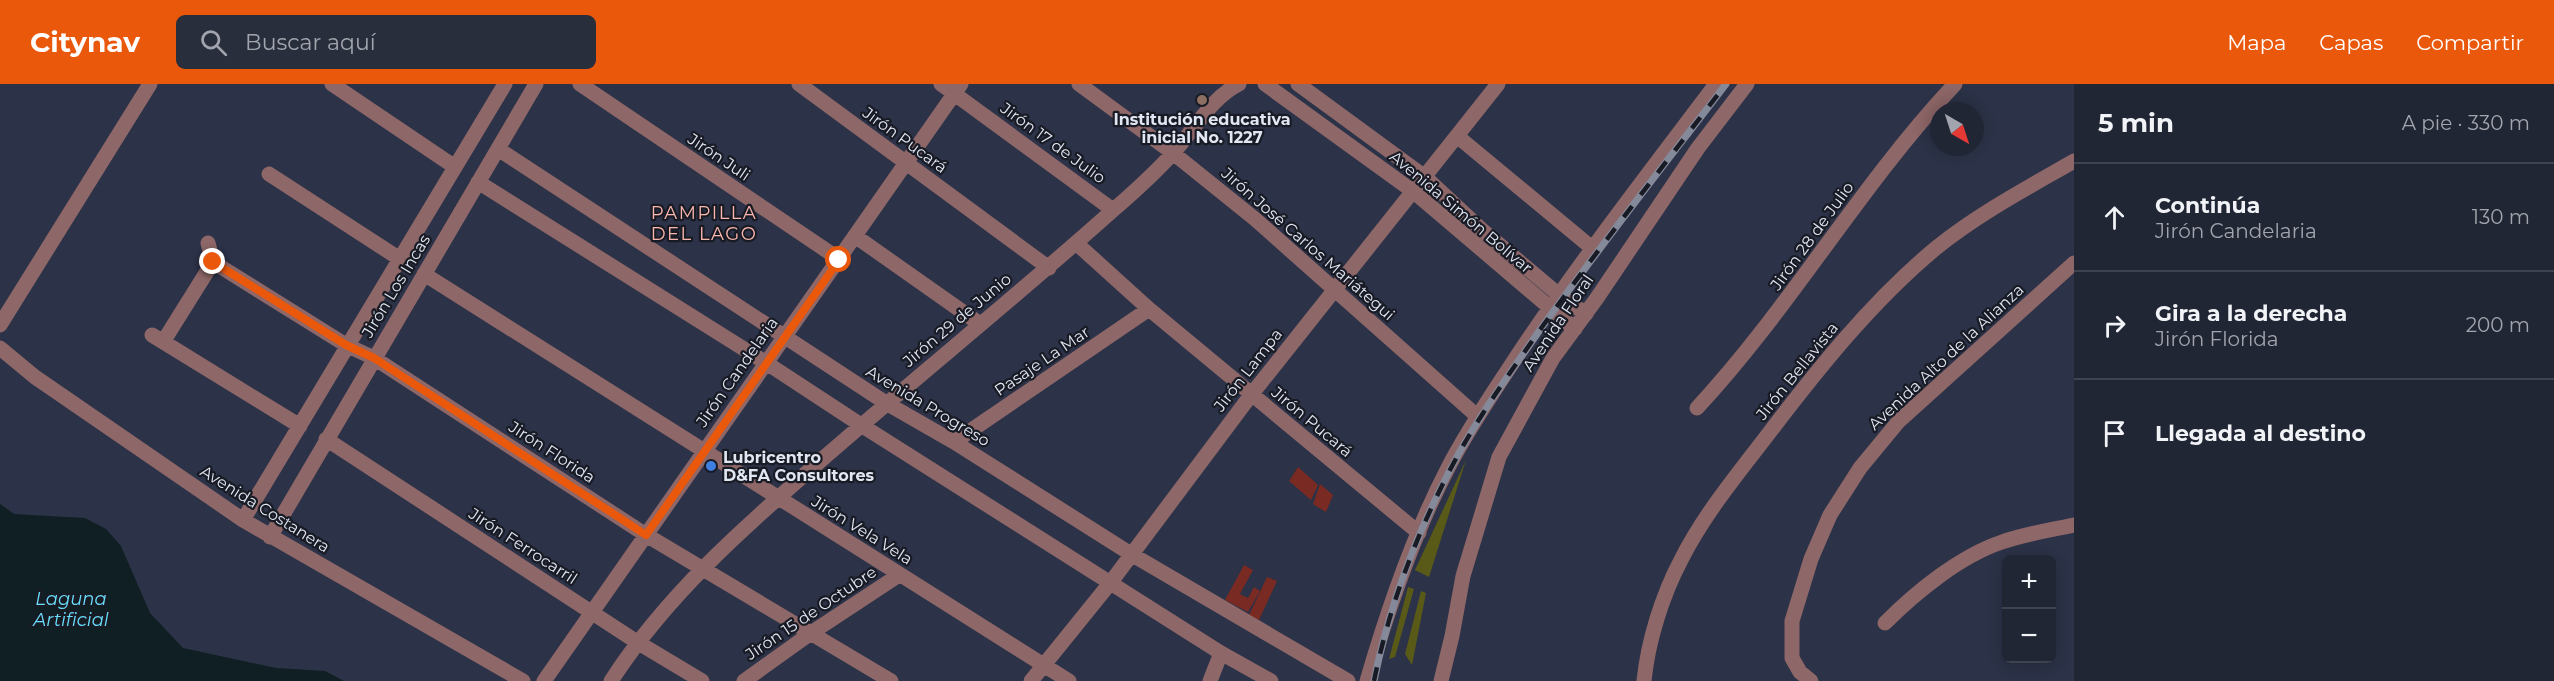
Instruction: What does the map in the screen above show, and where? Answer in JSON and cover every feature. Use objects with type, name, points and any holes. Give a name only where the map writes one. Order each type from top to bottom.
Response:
[{"type":"street","points":[[0,325],[150,84]]},
{"type":"street","points":[[332,84],[455,167]]},
{"type":"street","name":"Jirón Los Incas","points":[[243,520],[346,345],[505,84]]},
{"type":"street","name":"Jirón Los Incas","points":[[270,537],[536,84]]},
{"type":"street","name":"Jirón Juli","points":[[580,84],[839,260]]},
{"type":"street","name":"Jirón Pucará","points":[[799,84],[1049,268]]},
{"type":"street","name":"Jirón 17 de Julio","points":[[941,84],[958,89],[1113,210]]},
{"type":"street","name":"Jirón José Carlos Mariátegui","points":[[1079,84],[1173,153],[1255,219],[1477,416]]},
{"type":"street","name":"Avenida Simón Bolívar","points":[[1265,84],[1414,192],[1549,310],[1575,329]]},
{"type":"street","name":"Avenida Simón Bolívar","points":[[1298,84],[1425,177],[1559,296],[1586,314]]},
{"type":"street","name":"Jirón Lampa","points":[[1031,681],[1111,582],[1251,395],[1498,84]]},
{"type":"street","name":"Avenida Floral","points":[[1367,681],[1384,622],[1419,532],[1447,469],[1477,416],[1592,248],[1716,84]]},
{"type":"street","name":"Avenida Floral","points":[[1441,681],[1463,576],[1499,457],[1553,358],[1586,314],[1698,148],[1747,84]]},
{"type":"street","name":"Jirón 28 de Julio","points":[[1697,408],[1781,307],[1889,161],[1955,84]]},
{"type":"street","name":"Jirón 29 de Junio","points":[[611,681],[637,642],[703,569],[777,499],[886,403],[1049,268],[1113,210],[1173,153],[1231,86]]},
{"type":"street","name":"Jirón Candelaria","points":[[544,681],[958,89]]},
{"type":"street","points":[[1457,136],[1592,248]]},
{"type":"street","name":"Avenida Progreso","points":[[498,149],[886,403],[954,442],[1131,554],[1348,681]]},
{"type":"street","name":"Jirón Bellavista","points":[[1644,681],[1646,658],[1680,560],[1708,515],[1809,381],[1868,314],[1934,250],[1966,226],[2074,161]]},
{"type":"street","points":[[269,174],[400,259]]},
{"type":"street","points":[[478,182],[768,363],[861,425],[1221,653],[1271,681]]},
{"type":"street","points":[[855,236],[980,324]]},
{"type":"street","points":[[208,243],[213,262],[158,339],[300,426]]},
{"type":"street","name":"Jirón Pucará","points":[[1076,243],[1149,309],[1251,395],[1419,532]]},
{"type":"street","name":"Jirón Florida","points":[[213,262],[346,345],[374,358],[646,535],[891,681]]},
{"type":"street","name":"Avenida Alto de la Alianza","points":[[1810,681],[1800,672],[1792,658],[1792,621],[1811,559],[1830,515],[1860,468],[1898,422],[2074,263]]},
{"type":"street","name":"Jirón Vela Vela","points":[[424,274],[777,499],[1069,681]]},
{"type":"street","name":"Pasaje La Mar","points":[[954,442],[1149,309]]},
{"type":"street","name":"Avenida Costanera","points":[[0,348],[35,377],[243,520],[523,681]]},
{"type":"street","name":"Jirón Ferrocarril","points":[[326,439],[637,642],[702,681]]},
{"type":"street","points":[[1885,623],[1929,584],[1983,550],[2016,537],[2074,525]]},
{"type":"street","name":"Jirón 15 de Octubre","points":[[744,681],[899,575]]},
{"type":"street","points":[[1210,681],[1221,653]]},
{"type":"shaded area","points":[[1466,460],[1429,577],[1415,570]]},
{"type":"shaded area","points":[[1408,587],[1414,589],[1395,657],[1389,659]]},
{"type":"shaded area","points":[[1421,591],[1426,593],[1412,665],[1405,654]]},
{"type":"water","name":"Laguna Artificial","points":[[0,504],[14,514],[85,518],[106,529],[121,546],[150,613],[183,648],[276,668],[325,671],[344,681],[0,681]]},
{"type":"building","points":[[1298,467],[1318,485],[1311,500],[1289,481]]},
{"type":"building","points":[[1320,484],[1333,495],[1326,512],[1313,504]]},
{"type":"building","points":[[1244,565],[1253,570],[1240,594],[1248,598],[1254,587],[1260,591],[1248,612],[1225,600]]},
{"type":"building","points":[[1267,577],[1277,581],[1259,620],[1249,615]]},
{"type":"railway","points":[[1374,681],[1387,626],[1415,545],[1438,493],[1472,431],[1564,296],[1726,84]]},
{"type":"place","name":"Institución educativa inicial No. 1227","points":[[1202,100]]},
{"type":"place","name":"Lubricentro D&FA Consultores","points":[[711,466]]},
{"type":"district","name":"PAMPILLA DEL LAGO","points":[[704,223]]},
{"type":"route","points":[[213,262],[346,345],[374,358],[646,535],[839,260]]}]
